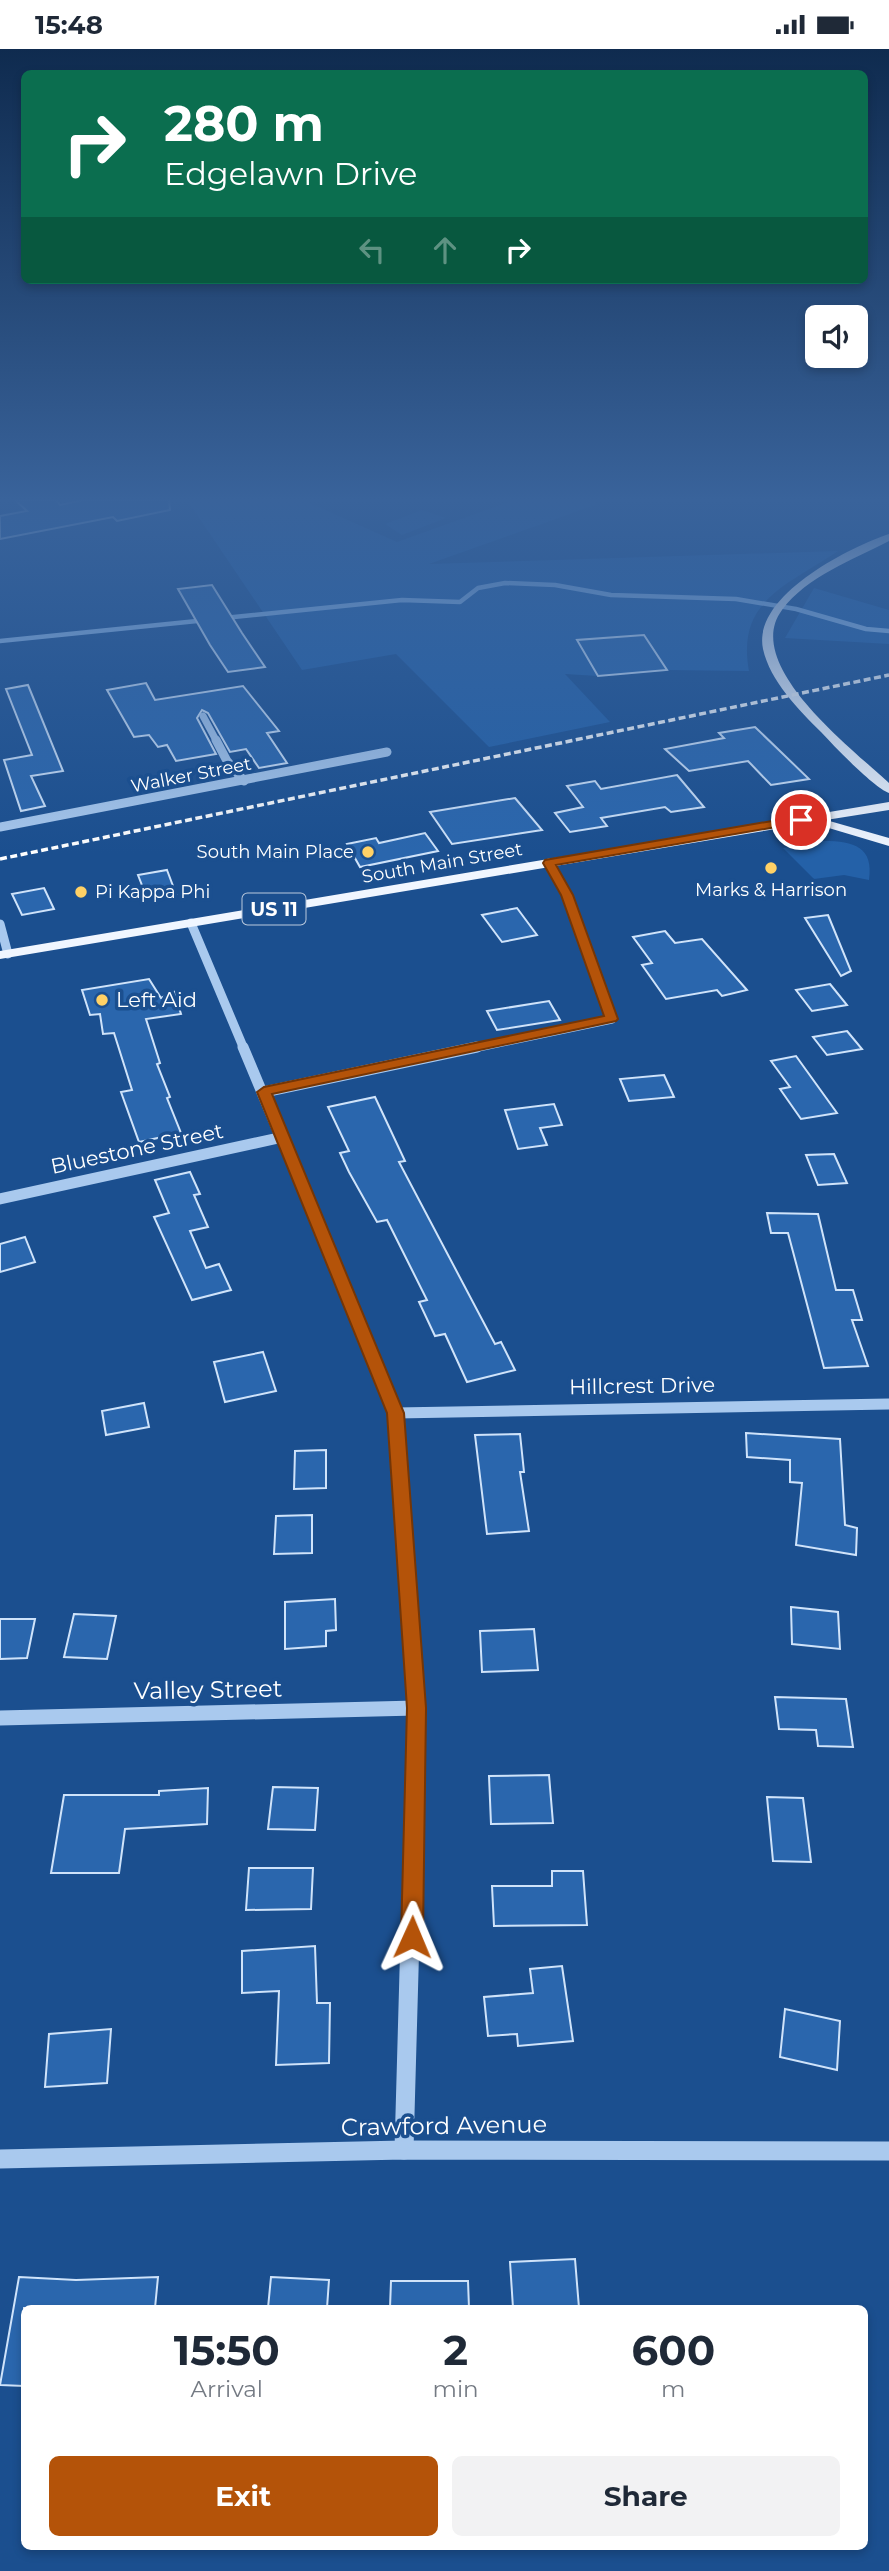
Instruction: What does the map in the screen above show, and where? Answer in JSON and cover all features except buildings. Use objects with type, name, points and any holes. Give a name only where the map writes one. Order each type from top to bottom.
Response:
[{"type":"main road","points":[[773,618],[768,629],[768,640],[772,658],[784,683],[889,789]]},
{"type":"main road","name":"South Main Street","points":[[4,954],[889,806]]},
{"type":"main road","points":[[801,820],[836,825],[889,842]]},
{"type":"street","points":[[203,716],[227,761],[244,781]]},
{"type":"street","name":"Walker Street","points":[[0,827],[387,752]]},
{"type":"street","points":[[264,1092],[612,1019],[567,895],[549,863]]},
{"type":"street","points":[[191,923],[283,1137],[396,1413],[416,1708],[404,2150]]},
{"type":"street","points":[[0,924],[4,954]]},
{"type":"street","name":"Bluestone Street","points":[[0,1199],[283,1137]]},
{"type":"street","name":"Hillcrest Drive","points":[[396,1413],[889,1404]]},
{"type":"street","name":"Valley Street","points":[[0,1718],[416,1708]]},
{"type":"street","name":"Crawford Avenue","points":[[0,2159],[404,2150],[889,2151]]},
{"type":"shaded area","points":[[267,618],[755,618],[750,627],[747,647],[749,671],[667,670],[644,635],[577,640],[598,676],[565,674],[610,722],[489,747],[396,654],[302,670]]},
{"type":"shaded area","points":[[797,618],[889,618],[889,644],[785,638]]},
{"type":"shaded area","points":[[824,841],[844,842],[860,848],[868,860],[869,880],[844,875],[814,879],[783,848]]},
{"type":"waterway","points":[[826,618],[866,629],[889,631]]},
{"type":"waterway","points":[[0,641],[207,620]]},
{"type":"railway","points":[[0,859],[889,675]]},
{"type":"place","name":"South Main Place","points":[[368,852]]},
{"type":"place","name":"Marks & Harrison","points":[[771,868]]},
{"type":"place","name":"Pi Kappa Phi","points":[[81,892]]},
{"type":"place","name":"Left Aid","points":[[102,1000]]},
{"type":"route","points":[[412,1937],[416,1708],[396,1413],[264,1092],[612,1019],[567,895],[549,863],[801,820]]}]
